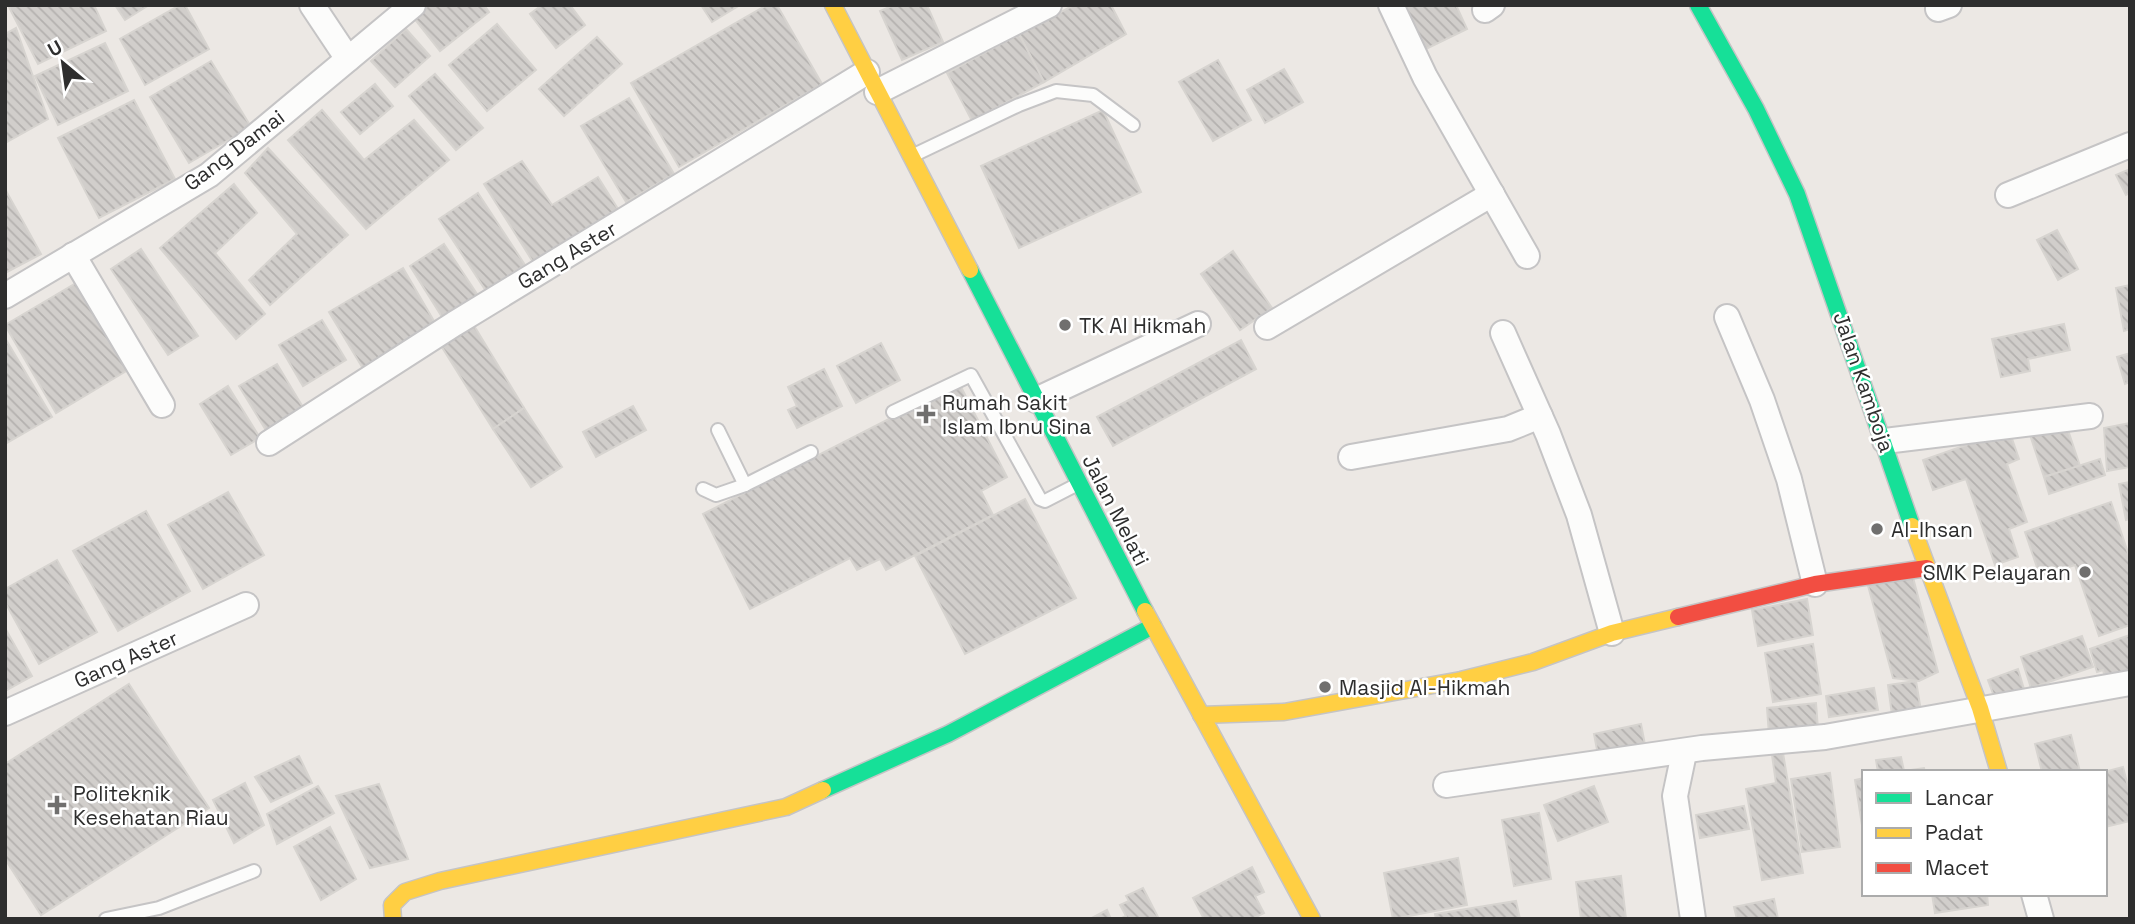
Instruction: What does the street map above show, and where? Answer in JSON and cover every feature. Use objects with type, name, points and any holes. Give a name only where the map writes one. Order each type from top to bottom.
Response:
[{"type":"street","points":[[312,5],[348,59]]},
{"type":"street","name":"Gang Damai","points":[[5,296],[209,175],[413,5]]},
{"type":"street","name":"Jalan Melati","points":[[833,5],[1153,626],[1312,919]]},
{"type":"street","name":"Gang Aster","points":[[269,443],[454,324],[872,82],[1049,5]]},
{"type":"street","points":[[1391,5],[1425,77],[1527,256]]},
{"type":"street","name":"Jalan Kamboja","points":[[1698,5],[1756,109],[1797,194],[1927,568],[1980,708],[1998,770]]},
{"type":"street","points":[[2008,195],[2130,145]]},
{"type":"street","points":[[1267,327],[1492,194]]},
{"type":"street","points":[[73,256],[162,405]]},
{"type":"street","points":[[1727,317],[1762,400],[1789,479],[1815,584]]},
{"type":"street","points":[[1036,400],[1198,324]]},
{"type":"street","points":[[1503,333],[1579,514],[1612,633]]},
{"type":"street","points":[[1352,457],[1508,429],[1540,416]]},
{"type":"street","points":[[1885,441],[2090,416]]},
{"type":"street","points":[[1202,715],[1284,712],[1461,680],[1533,662],[1612,633],[1815,584],[1927,568]]},
{"type":"street","name":"Gang Aster","points":[[5,713],[246,605]]},
{"type":"street","points":[[393,919],[392,905],[405,892],[440,881],[786,807],[948,734],[1153,626]]},
{"type":"street","points":[[1446,785],[1825,737],[2130,683]]},
{"type":"street","points":[[1684,753],[1675,796],[1693,919]]},
{"type":"street","points":[[2035,896],[2041,919]]},
{"type":"lane","points":[[910,157],[1056,91],[1093,95],[1133,125]]},
{"type":"lane","points":[[892,412],[971,375],[1040,499],[1045,501],[1079,484]]},
{"type":"lane","points":[[718,430],[745,485]]},
{"type":"lane","points":[[703,489],[716,495],[745,485],[811,452]]},
{"type":"lane","points":[[107,919],[159,908],[254,871]]},
{"type":"building","points":[[94,5],[106,31],[38,64],[9,7]]},
{"type":"building","points":[[115,5],[149,5],[125,20]]},
{"type":"building","points":[[180,5],[185,5],[209,49],[145,85],[120,39]]},
{"type":"building","points":[[429,5],[484,5],[489,12],[440,51],[413,17]]},
{"type":"building","points":[[542,5],[570,5],[585,25],[556,48],[530,14]]},
{"type":"building","points":[[701,5],[740,5],[712,22]]},
{"type":"building","points":[[767,5],[777,5],[822,84],[679,167],[631,83]]},
{"type":"building","points":[[894,5],[927,5],[943,42],[902,60],[880,11]]},
{"type":"building","points":[[1074,5],[1111,5],[1126,34],[1044,82],[1019,34]]},
{"type":"building","points":[[1400,5],[1456,5],[1467,29],[1422,51]]},
{"type":"building","points":[[497,24],[536,70],[487,111],[449,65]]},
{"type":"building","points":[[16,28],[48,119],[5,143],[5,34]]},
{"type":"building","points":[[406,29],[430,56],[395,87],[371,61]]},
{"type":"building","points":[[1019,34],[1044,82],[972,121],[947,73]]},
{"type":"building","points":[[597,37],[622,64],[564,116],[539,89]]},
{"type":"building","points":[[105,43],[128,91],[58,125],[35,76]]},
{"type":"building","points":[[1218,60],[1251,120],[1213,141],[1179,82]]},
{"type":"building","points":[[211,61],[251,127],[189,163],[150,97]]},
{"type":"building","points":[[1284,69],[1303,102],[1265,123],[1247,90]]},
{"type":"building","points":[[435,74],[483,128],[456,150],[409,96]]},
{"type":"building","points":[[375,84],[393,106],[360,134],[341,112]]},
{"type":"building","points":[[629,98],[674,174],[626,202],[581,126]]},
{"type":"building","points":[[134,100],[175,179],[99,218],[58,138]]},
{"type":"building","points":[[322,110],[364,160],[414,120],[449,160],[366,229],[288,140]]},
{"type":"building","points":[[1103,110],[1141,192],[1019,248],[981,166]]},
{"type":"building","points":[[268,148],[348,235],[270,305],[249,280],[297,234],[245,173]]},
{"type":"building","points":[[522,161],[552,205],[598,177],[618,209],[533,262],[484,184]]},
{"type":"building","points":[[2130,169],[2130,193],[2126,195],[2116,175]]},
{"type":"building","points":[[234,184],[257,213],[215,253],[265,314],[236,339],[160,248]]},
{"type":"building","points":[[5,189],[41,254],[5,273]]},
{"type":"building","points":[[478,193],[525,265],[486,291],[439,219]]},
{"type":"building","points":[[2057,230],[2078,269],[2058,280],[2037,240]]},
{"type":"building","points":[[444,244],[479,297],[444,320],[410,266]]},
{"type":"building","points":[[141,249],[198,336],[168,355],[111,269]]},
{"type":"building","points":[[1233,251],[1272,308],[1240,330],[1201,274]]},
{"type":"building","points":[[403,268],[438,328],[365,372],[329,312]]},
{"type":"building","points":[[81,280],[133,367],[56,413],[5,325]]},
{"type":"building","points":[[2130,285],[2130,329],[2124,331],[2116,288]]},
{"type":"building","points":[[322,320],[346,360],[303,386],[279,345]]},
{"type":"building","points":[[473,324],[524,408],[493,429],[440,344]]},
{"type":"building","points":[[2064,324],[2070,350],[2028,359],[2030,371],[2001,377],[1992,339]]},
{"type":"building","points":[[5,338],[52,417],[5,444]]},
{"type":"building","points":[[1241,340],[1256,369],[1113,446],[1097,417]]},
{"type":"building","points":[[881,343],[900,380],[856,403],[837,366]]},
{"type":"building","points":[[2130,353],[2130,382],[2125,384],[2117,357]]},
{"type":"building","points":[[277,364],[304,409],[267,432],[239,386]]},
{"type":"building","points":[[824,369],[842,406],[797,428],[788,410],[797,406],[788,387]]},
{"type":"building","points":[[959,383],[1007,477],[981,491],[993,515],[886,570],[880,559],[857,570],[850,558],[750,609],[703,514]]},
{"type":"building","points":[[228,386],[260,438],[231,455],[200,404]]},
{"type":"building","points":[[633,406],[646,430],[596,457],[583,432]]},
{"type":"building","points":[[524,408],[562,467],[531,487],[493,429]]},
{"type":"building","points":[[2130,423],[2130,467],[2107,471],[2104,428]]},
{"type":"building","points":[[2066,424],[2080,466],[2044,477],[2030,435]]},
{"type":"building","points":[[2009,430],[2019,459],[2007,464],[2027,522],[2009,529],[2018,557],[1995,565],[1966,479],[1933,490],[1923,460]]},
{"type":"building","points":[[2100,459],[2105,475],[2049,494],[2044,477]]},
{"type":"building","points":[[2130,482],[2130,519],[2126,520],[2119,484]]},
{"type":"building","points":[[228,492],[264,555],[203,589],[168,525]]},
{"type":"building","points":[[1025,499],[1076,598],[965,654],[915,556]]},
{"type":"building","points":[[2111,502],[2130,559],[2130,625],[2099,636],[2075,565],[2040,576],[2025,532]]},
{"type":"building","points":[[146,511],[190,591],[118,631],[73,551]]},
{"type":"building","points":[[57,560],[97,632],[39,664],[5,602],[5,589]]},
{"type":"building","points":[[1911,570],[1938,672],[1919,681],[1893,678],[1867,582]]},
{"type":"building","points":[[1807,599],[1813,635],[1758,646],[1752,610]]},
{"type":"building","points":[[5,628],[32,676],[5,691]]},
{"type":"building","points":[[2130,635],[2130,673],[2106,681],[2103,670],[2097,672],[2090,649]]},
{"type":"building","points":[[2082,636],[2093,667],[2031,688],[2021,657]]},
{"type":"building","points":[[1813,644],[1821,694],[1773,702],[1765,653]]},
{"type":"building","points":[[2018,669],[2024,689],[1995,699],[1988,680]]},
{"type":"building","points":[[1916,681],[1921,711],[1892,715],[1888,685]]},
{"type":"building","points":[[129,684],[209,808],[41,915],[5,859],[5,764]]},
{"type":"building","points":[[1874,688],[1878,710],[1829,717],[1826,696]]},
{"type":"building","points":[[1816,703],[1818,729],[1769,735],[1767,708]]},
{"type":"building","points":[[1641,724],[1646,750],[1599,760],[1594,734]]},
{"type":"building","points":[[2071,735],[2080,770],[2042,770],[2035,744]]},
{"type":"building","points":[[1783,753],[1803,873],[1762,880],[1746,789],[1776,783],[1772,755]]},
{"type":"building","points":[[299,756],[312,783],[271,802],[255,777]]},
{"type":"building","points":[[1901,757],[1904,770],[1878,770],[1876,760]]},
{"type":"building","points":[[2123,767],[2130,794],[2130,821],[2107,827],[2107,771]]},
{"type":"building","points":[[1830,773],[1840,847],[1802,852],[1791,779]]},
{"type":"building","points":[[1862,778],[1862,825],[1855,780]]},
{"type":"building","points":[[245,783],[264,825],[234,843],[213,800]]},
{"type":"building","points":[[379,784],[408,859],[370,868],[336,796]]},
{"type":"building","points":[[318,786],[334,813],[277,844],[267,814]]},
{"type":"building","points":[[1594,786],[1608,822],[1558,841],[1544,805]]},
{"type":"building","points":[[1744,806],[1749,829],[1700,838],[1696,815]]},
{"type":"building","points":[[1539,813],[1551,879],[1514,886],[1502,820]]},
{"type":"building","points":[[330,827],[356,879],[321,900],[294,847]]},
{"type":"building","points":[[1458,858],[1467,905],[1393,919],[1384,873]]},
{"type":"building","points":[[1252,867],[1264,892],[1255,896],[1264,913],[1252,919],[1204,919],[1193,898]]},
{"type":"building","points":[[1621,876],[1626,919],[1581,919],[1576,882]]},
{"type":"building","points":[[1143,888],[1159,919],[1120,919],[1126,916],[1120,905],[1129,901],[1126,896]]},
{"type":"building","points":[[1932,896],[1987,896],[1988,905],[1935,913]]},
{"type":"building","points":[[1774,899],[1778,919],[1737,919],[1734,907]]},
{"type":"building","points":[[1516,901],[1520,919],[1436,919],[1435,914]]},
{"type":"building","points":[[1107,910],[1111,919],[1090,919]]},
{"type":"traffic: fast","points":[[1698,5],[1756,109],[1797,194],[1912,526]]},
{"type":"traffic: fast","points":[[970,270],[1145,611]]},
{"type":"traffic: fast","points":[[823,790],[948,734],[1153,626]]},
{"type":"traffic: slow","points":[[833,5],[970,270]]},
{"type":"traffic: slow","points":[[1912,526],[1980,708],[1998,770]]},
{"type":"traffic: slow","points":[[1145,611],[1312,919]]},
{"type":"traffic: slow","points":[[1201,715],[1284,712],[1461,680],[1533,662],[1612,633],[1678,617]]},
{"type":"traffic: slow","points":[[393,919],[392,905],[405,892],[440,881],[786,807],[823,790]]},
{"type":"traffic: jam","points":[[1678,617],[1815,584],[1927,568]]},
{"type":"place","name":"TK Al Hikmah","points":[[1065,325]]},
{"type":"place","name":"Rumah Sakit Islam Ibnu Sina","points":[[926,414]]},
{"type":"place","name":"Al-Ihsan","points":[[1877,529]]},
{"type":"place","name":"SMK Pelayaran","points":[[2085,572]]},
{"type":"place","name":"Masjid Al-Hikmah","points":[[1325,687]]},
{"type":"place","name":"Politeknik Kesehatan Riau","points":[[57,805]]}]
